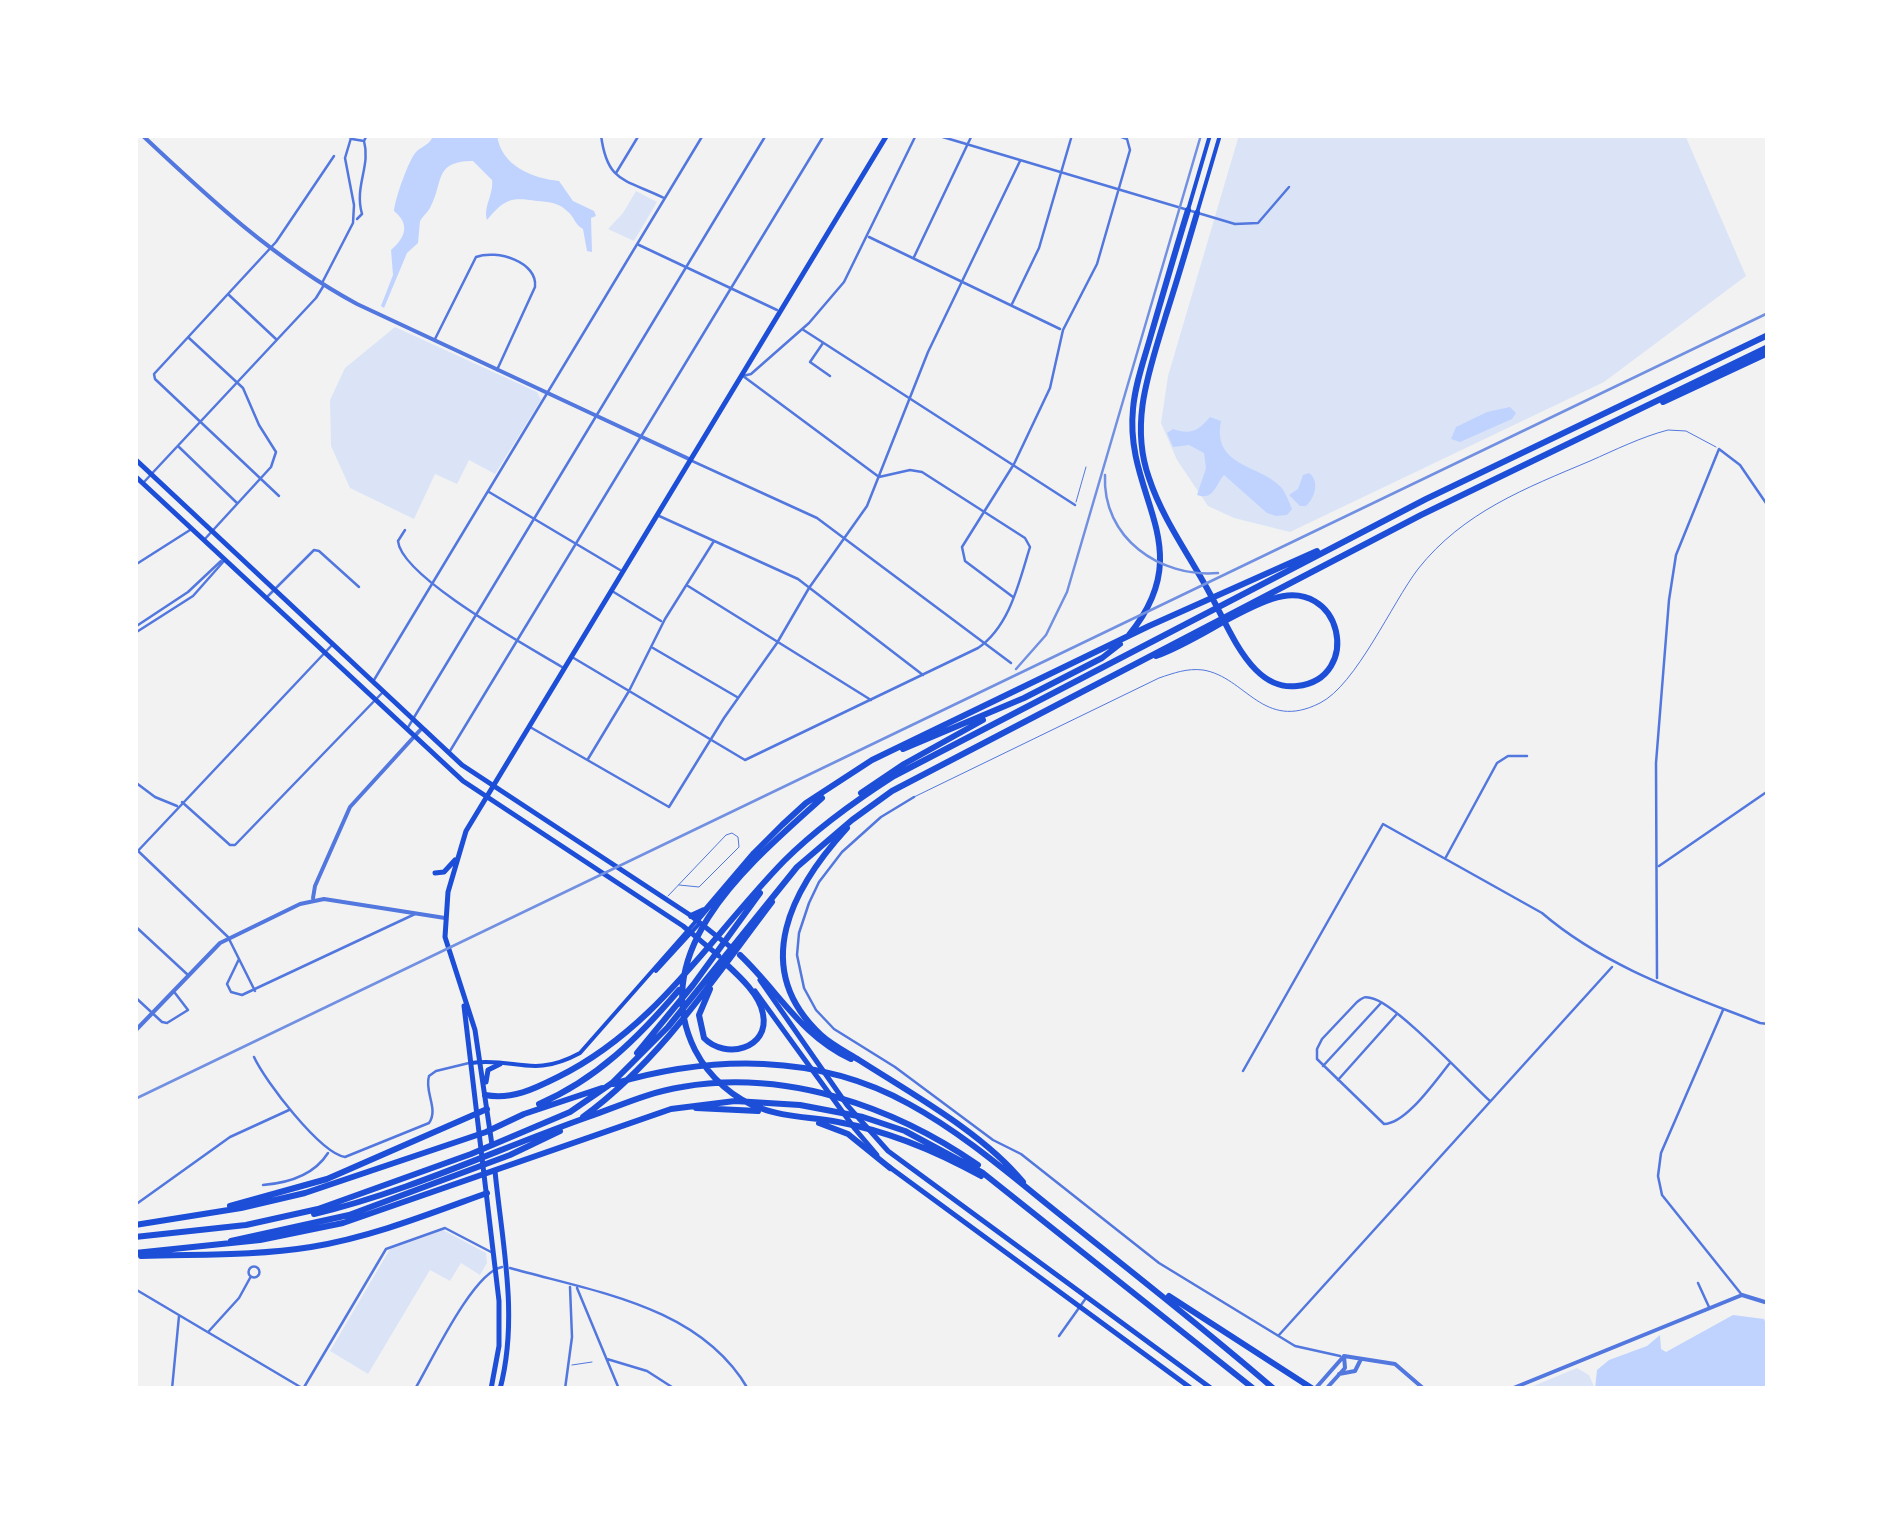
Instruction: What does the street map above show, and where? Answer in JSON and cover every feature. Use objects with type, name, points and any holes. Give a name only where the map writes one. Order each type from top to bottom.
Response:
[{"type":"highway","points":[[135,1237],[295,1216],[552,1136],[634,1075],[775,871],[864,790],[1032,693],[1102,658],[1126,638],[1151,599],[1160,544],[1158,524],[1134,455],[1133,405],[1188,210]]},
{"type":"highway","points":[[1136,663],[1168,652],[1262,603],[1283,596],[1300,596],[1322,606],[1332,618],[1338,642],[1335,658],[1313,681],[1290,687],[1273,683],[1260,674],[1235,637],[1188,552],[1150,482],[1142,452],[1144,388],[1197,213]]},
{"type":"highway","points":[[1028,1206],[955,1162],[887,1134],[758,1108],[735,1096],[710,1072],[692,1044],[682,1000],[686,961],[699,919],[709,906],[770,836],[806,803],[923,734],[1430,497],[1768,332]]},
{"type":"highway","points":[[709,945],[737,931],[814,853],[865,809],[927,771],[1421,515],[1768,350]]},
{"type":"highway","points":[[840,812],[915,765],[1430,497]]},
{"type":"highway","points":[[853,773],[893,752],[1024,698]]},
{"type":"highway","points":[[699,919],[834,786]]},
{"type":"highway","points":[[865,809],[804,880],[788,918],[784,949],[790,989],[810,1024],[832,1044],[972,1137],[1010,1167],[1031,1192]]},
{"type":"highway","points":[[485,1096],[517,1096],[590,1060],[708,970],[726,963],[737,931]]},
{"type":"highway","points":[[709,945],[762,1008],[764,1020],[758,1036],[741,1050],[712,1046],[701,1030],[709,945]]},
{"type":"highway","points":[[740,955],[816,1040],[870,1068]]},
{"type":"highway","points":[[471,1162],[505,1140],[570,1112],[612,1083],[708,970]]},
{"type":"highway","points":[[135,1225],[305,1193],[504,1121],[568,1091],[599,1070],[708,970]]},
{"type":"highway","points":[[504,1121],[652,1073],[718,1063],[790,1066],[843,1076],[892,1095],[930,1116],[1118,1261],[1274,1389]]},
{"type":"highway","points":[[211,1246],[315,1225],[651,1094],[696,1085],[734,1083],[806,1090],[861,1105],[910,1125],[965,1156],[1254,1389]]},
{"type":"highway","points":[[135,1255],[330,1226],[472,1180],[640,1118],[719,1102],[775,1102],[877,1122],[945,1150],[1008,1191]]},
{"type":"highway","points":[[640,1118],[720,1108],[812,1122],[848,1134],[890,1168]]},
{"type":"highway","points":[[200,1215],[327,1179],[487,1109]]},
{"type":"highway","points":[[135,1255],[269,1252],[334,1242],[394,1226],[487,1193]]},
{"type":"highway","points":[[1118,1261],[1314,1389]]},
{"type":"main road","points":[[490,1389],[500,1330],[487,1193],[464,1002],[448,948],[445,918],[457,858],[486,797],[887,135]]},
{"type":"main road","points":[[1188,210],[1210,135]]},
{"type":"main road","points":[[1197,213],[1220,135]]},
{"type":"main road","points":[[135,459],[449,752],[492,787],[699,919],[740,955],[780,1006],[837,1092],[877,1141],[906,1167],[1212,1389]]},
{"type":"main road","points":[[135,476],[406,730],[486,797],[709,945],[736,969],[890,1168],[1192,1389]]},
{"type":"main road","points":[[435,872],[444,872],[457,858]]},
{"type":"main road","points":[[471,1063],[545,1067],[580,1053],[699,919]]},
{"type":"main road","points":[[464,1002],[471,1013],[480,1062],[506,1266],[510,1328],[500,1389]]},
{"type":"main road","points":[[485,1096],[488,1070],[500,1064]]},
{"type":"main road","points":[[487,1193],[496,1183]]},
{"type":"street","points":[[142,135],[269,250],[322,285],[818,518],[1011,663]]},
{"type":"street","points":[[345,135],[364,141]]},
{"type":"street","points":[[354,218],[362,214],[358,190],[367,135]]},
{"type":"street","points":[[601,135],[604,158],[615,174],[665,198]]},
{"type":"street","points":[[615,174],[639,135]]},
{"type":"street","points":[[373,682],[703,135]]},
{"type":"street","points":[[406,730],[766,135]]},
{"type":"street","points":[[449,752],[824,135]]},
{"type":"street","points":[[742,376],[751,374],[802,328],[844,282],[916,135]]},
{"type":"street","points":[[936,135],[1235,224],[1258,223],[1290,186]]},
{"type":"street","points":[[913,258],[972,135]]},
{"type":"street","points":[[1012,306],[1039,248],[1072,135]]},
{"type":"street","points":[[1014,598],[966,561],[961,550],[1014,464],[1050,388],[1062,330],[1097,264],[1130,150],[1127,139],[1116,135]]},
{"type":"street","points":[[143,484],[277,340],[322,285],[354,218],[346,158],[351,138]]},
{"type":"street","points":[[280,496],[154,376],[269,250],[334,156]]},
{"type":"street","points":[[529,726],[670,808],[809,588],[867,506],[909,396],[1020,160]]},
{"type":"street","points":[[868,236],[1062,330]]},
{"type":"street","points":[[638,245],[780,311]]},
{"type":"street","points":[[434,340],[476,257],[496,254],[530,268],[536,277],[535,287],[497,370]]},
{"type":"street","points":[[228,294],[277,340]]},
{"type":"street","points":[[802,328],[1075,505]]},
{"type":"street","points":[[188,337],[238,382],[276,452],[274,463],[204,540]]},
{"type":"street","points":[[824,342],[810,362],[830,376]]},
{"type":"street","points":[[571,656],[745,760],[986,643],[1014,598],[1030,547],[1025,538],[922,472],[910,470],[879,477],[742,376]]},
{"type":"street","points":[[178,446],[238,503]]},
{"type":"street","points":[[1657,980],[1656,763],[1668,600],[1676,555],[1719,449],[1740,465],[1768,506]]},
{"type":"street","points":[[488,491],[622,572]]},
{"type":"street","points":[[656,514],[798,579],[923,675]]},
{"type":"street","points":[[135,564],[192,529]]},
{"type":"street","points":[[405,530],[398,541],[400,552],[432,582],[474,614],[564,668]]},
{"type":"street","points":[[587,760],[714,541]]},
{"type":"street","points":[[266,598],[314,550],[359,587]]},
{"type":"street","points":[[135,633],[193,596],[234,551]]},
{"type":"street","points":[[135,627],[188,592],[225,560]]},
{"type":"street","points":[[686,585],[872,700]]},
{"type":"street","points":[[610,590],[664,622]]},
{"type":"street","points":[[255,990],[229,939],[136,851],[333,644]]},
{"type":"street","points":[[652,647],[738,698]]},
{"type":"street","points":[[135,782],[155,797],[180,804],[236,846],[383,692]]},
{"type":"street","points":[[313,900],[315,886],[347,813],[422,728]]},
{"type":"street","points":[[1445,858],[1497,763],[1508,756],[1527,756]]},
{"type":"street","points":[[1658,867],[1768,791]]},
{"type":"street","points":[[914,797],[880,817],[842,852],[819,882],[799,934],[797,955],[804,988],[816,1010],[834,1029],[1020,1154],[1159,1263],[1278,1337],[1310,1352],[1395,1364],[1424,1389]]},
{"type":"street","points":[[1242,1071],[1383,824],[1542,913],[1563,932],[1614,964],[1768,1024]]},
{"type":"street","points":[[135,1031],[217,946],[313,900],[445,918]]},
{"type":"street","points":[[239,959],[227,980],[228,990],[242,996],[417,913]]},
{"type":"street","points":[[135,926],[189,976]]},
{"type":"street","points":[[1278,1337],[1614,964]]},
{"type":"street","points":[[135,997],[164,1023],[187,1012],[174,992]]},
{"type":"street","points":[[1450,1063],[1404,1117],[1384,1124],[1316,1060],[1317,1049],[1334,1026],[1364,998],[1382,1002],[1398,1014],[1450,1063],[1491,1102]]},
{"type":"street","points":[[1323,1066],[1382,1002]]},
{"type":"street","points":[[1724,1009],[1661,1153],[1658,1176],[1662,1196],[1742,1296],[1768,1303]]},
{"type":"street","points":[[1338,1081],[1398,1014]]},
{"type":"street","points":[[254,1056],[272,1089],[329,1152],[339,1157],[350,1157],[427,1124],[433,1114],[429,1076],[471,1063]]},
{"type":"street","points":[[135,1204],[220,1143],[290,1109]]},
{"type":"street","points":[[263,1185],[282,1183],[307,1173],[323,1162],[329,1152]]},
{"type":"street","points":[[135,1289],[303,1389],[388,1247],[445,1228],[492,1253]]},
{"type":"street","points":[[414,1389],[476,1287],[494,1268],[506,1266],[680,1322],[725,1356],[748,1389]]},
{"type":"street","points":[[208,1332],[239,1298],[250,1278]]},
{"type":"street","points":[[1698,1282],[1709,1309]]},
{"type":"street","points":[[565,1389],[572,1312],[570,1285]]},
{"type":"street","points":[[576,1287],[619,1389]]},
{"type":"street","points":[[1059,1336],[1087,1296]]},
{"type":"street","points":[[1510,1389],[1742,1296]]},
{"type":"street","points":[[172,1389],[180,1315]]},
{"type":"street","points":[[1314,1389],[1344,1356]]},
{"type":"street","points":[[1326,1389],[1346,1366],[1344,1356]]},
{"type":"street","points":[[606,1358],[656,1375],[675,1389]]},
{"type":"street","points":[[1339,1374],[1356,1371],[1361,1358]]},
{"type":"lane","points":[[914,797],[1159,678],[1184,670],[1219,675],[1256,703],[1270,707],[1297,710],[1320,704],[1345,682],[1422,565],[1493,504],[1668,430],[1686,431],[1719,449]]},
{"type":"lane","points":[[1075,505],[1086,468]]},
{"type":"lane","points":[[665,899],[679,884],[726,835],[732,832],[738,837],[739,847],[700,887],[679,884]]},
{"type":"lane","points":[[569,1364],[592,1362]]},
{"type":"shaded area","points":[[1239,135],[1685,135],[1746,276],[1604,382],[1290,532],[1234,518],[1208,506],[1177,460],[1161,423],[1168,376]]},
{"type":"shaded area","points":[[636,191],[657,202],[634,241],[608,229]]},
{"type":"shaded area","points":[[395,327],[537,392],[541,400],[495,474],[469,460],[457,484],[435,474],[414,519],[350,488],[331,446],[330,400],[345,368]]},
{"type":"shaded area","points":[[443,1230],[486,1253],[487,1263],[480,1275],[461,1263],[450,1281],[430,1270],[368,1374],[330,1351],[390,1249]]},
{"type":"shaded area","points":[[1577,1368],[1589,1375],[1595,1389],[1526,1389]]},
{"type":"water","points":[[434,135],[497,135],[511,162],[538,177],[559,181],[573,201],[594,211],[592,252],[587,251],[583,229],[564,208],[553,203],[514,200],[487,220],[492,180],[473,161],[460,162],[442,175],[430,208],[420,221],[418,243],[407,253],[384,308],[381,306],[393,275],[391,250],[404,230],[394,211],[400,189],[414,155]]},
{"type":"water","points":[[1510,407],[1516,413],[1512,419],[1460,442],[1451,439],[1456,427],[1487,412]]},
{"type":"water","points":[[1210,417],[1221,421],[1220,436],[1230,456],[1281,487],[1292,509],[1287,515],[1267,513],[1224,475],[1211,494],[1197,495],[1206,468],[1204,453],[1189,445],[1173,447],[1167,433],[1173,429],[1194,431]]},
{"type":"water","points":[[1309,473],[1314,480],[1314,494],[1306,506],[1300,506],[1289,495],[1298,489],[1303,475]]},
{"type":"water","points":[[1733,1315],[1764,1319],[1768,1330],[1768,1389],[1595,1389],[1597,1370],[1609,1360],[1647,1346],[1660,1335],[1661,1349],[1666,1352]]},
{"type":"railway","points":[[1016,669],[1046,635],[1067,592],[1201,135]]},
{"type":"railway","points":[[135,1099],[1768,313]]},
{"type":"railway","points":[[1105,475],[1113,518],[1139,550],[1175,569],[1218,573]]}]
